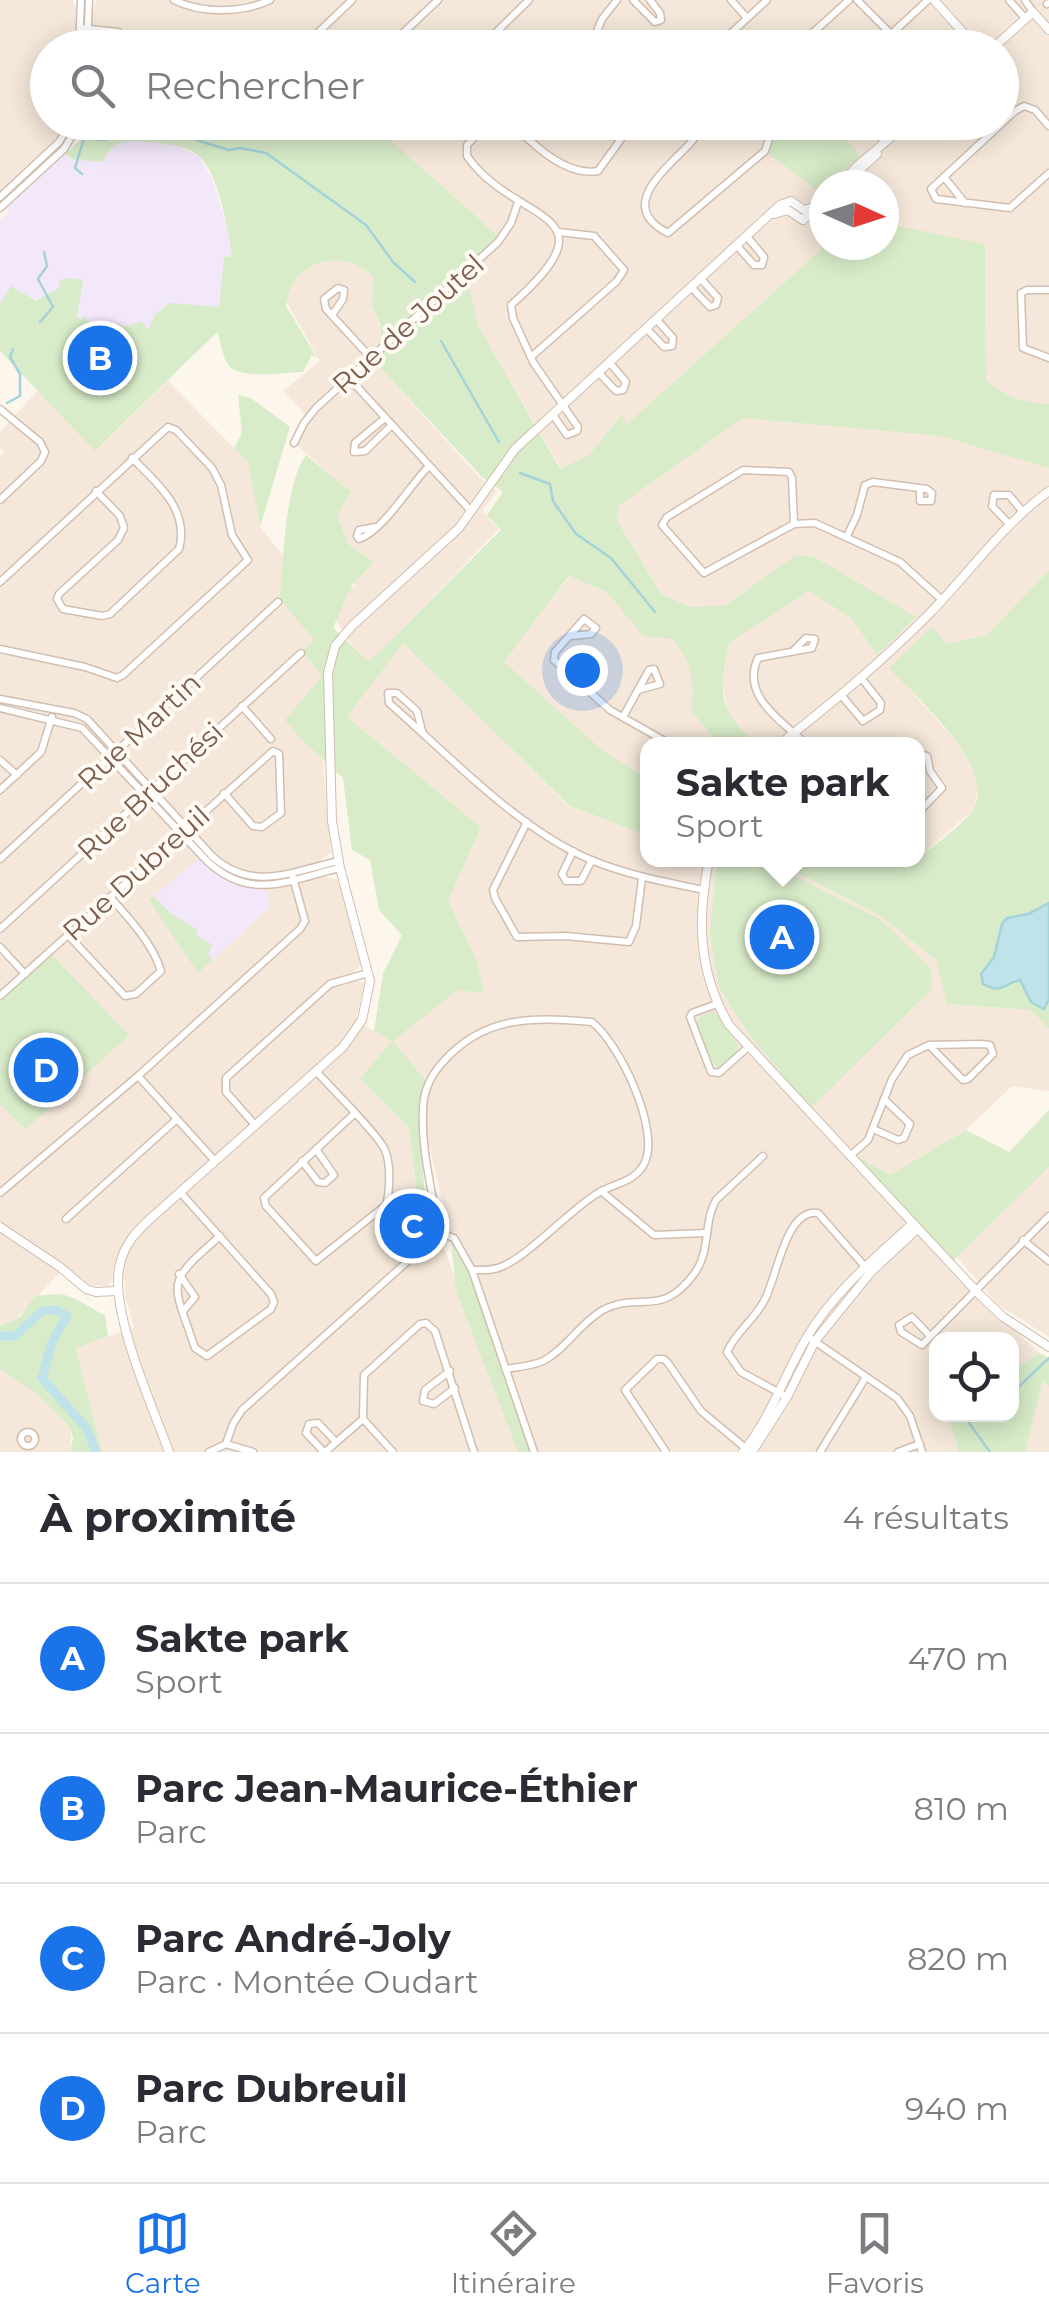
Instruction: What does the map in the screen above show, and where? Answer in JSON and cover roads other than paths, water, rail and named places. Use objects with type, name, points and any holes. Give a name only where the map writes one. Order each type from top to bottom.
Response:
[{"type":"street","points":[[81,0],[84,28]]},
{"type":"street","points":[[84,28],[89,0]]},
{"type":"street","points":[[174,0],[217,9],[250,8],[270,0]]},
{"type":"street","points":[[321,30],[352,0]]},
{"type":"street","points":[[406,30],[438,0]]},
{"type":"street","points":[[498,30],[529,0]]},
{"type":"street","points":[[597,30],[617,0]]},
{"type":"street","points":[[633,0],[655,22],[660,20],[660,13],[650,0]]},
{"type":"street","points":[[731,0],[747,18]]},
{"type":"street","points":[[734,30],[767,0]]},
{"type":"street","points":[[816,30],[850,0]]},
{"type":"street","points":[[858,0],[887,30]]},
{"type":"street","points":[[896,30],[931,0],[960,30]]},
{"type":"street","points":[[1009,0],[1049,30]]},
{"type":"street","points":[[1025,0],[1029,15]]},
{"type":"street","points":[[1012,30],[1029,15]]},
{"type":"street","points":[[84,28],[101,30]]},
{"type":"street","points":[[1019,109],[1024,106],[1034,110],[1049,126]]},
{"type":"street","points":[[0,198],[59,140]]},
{"type":"street","points":[[0,207],[69,140]]},
{"type":"street","points":[[472,140],[467,145],[467,156],[490,182],[553,222],[559,232],[560,245],[555,255],[511,305],[531,357],[578,427],[575,433],[567,435],[553,414]]},
{"type":"street","points":[[529,140],[541,152],[589,172],[598,171],[620,140]]},
{"type":"street","points":[[693,140],[651,185],[644,201],[645,210],[663,232],[668,233],[765,150],[769,140]]},
{"type":"street","points":[[882,140],[886,144]]},
{"type":"street","points":[[860,170],[890,140]]},
{"type":"street","points":[[984,140],[931,189],[933,196],[1010,208],[1049,173]]},
{"type":"street","points":[[944,177],[966,204]]},
{"type":"street","name":"Rue de Joutel","points":[[294,444],[308,416],[498,242],[512,223],[518,202]]},
{"type":"street","points":[[169,1452],[118,1291],[120,1264],[127,1246],[141,1228],[346,1043],[360,1023],[369,996],[368,972],[339,864],[329,769],[331,654],[346,631],[452,535],[506,459],[553,414],[774,214],[787,210],[803,220],[809,214]]},
{"type":"street","points":[[531,357],[623,274],[622,264],[594,236],[559,232]]},
{"type":"street","points":[[738,247],[755,266],[763,263],[763,256],[748,238]]},
{"type":"street","points":[[692,288],[710,307],[716,306],[718,298],[702,280]]},
{"type":"street","points":[[1049,290],[1021,293],[1023,348],[1049,358]]},
{"type":"street","points":[[332,315],[371,358]]},
{"type":"street","points":[[647,329],[664,347],[672,346],[674,340],[657,320]]},
{"type":"street","points":[[600,373],[614,390],[623,390],[626,382],[610,363]]},
{"type":"street","points":[[349,378],[472,511]]},
{"type":"street","points":[[0,409],[40,442],[45,454],[0,500]]},
{"type":"street","points":[[385,418],[355,443],[354,452],[365,450],[392,425]]},
{"type":"street","points":[[0,582],[168,427],[176,430],[212,468],[221,484],[232,535],[248,560],[123,676],[117,678],[69,663],[0,649]]},
{"type":"street","points":[[96,491],[120,516],[124,528],[118,540],[57,599],[63,609],[102,616],[110,614],[180,549],[182,540],[170,497],[132,458]]},
{"type":"street","points":[[376,527],[430,466]]},
{"type":"street","points":[[794,524],[790,474],[785,469],[748,469],[666,517],[662,526],[704,573],[794,524],[818,523],[904,565],[942,600]]},
{"type":"street","points":[[847,536],[858,515],[866,484],[920,488]]},
{"type":"street","points":[[790,737],[862,678],[942,600],[1010,524],[1049,491]]},
{"type":"street","points":[[1010,524],[992,506],[994,495],[1009,496],[1023,512]]},
{"type":"street","name":"Rue Martin","points":[[0,860],[278,602]]},
{"type":"street","points":[[571,636],[554,653],[554,659],[610,710],[658,737]]},
{"type":"street","points":[[794,650],[758,658],[754,678],[758,698],[799,737]]},
{"type":"street","name":"Rue Bruchési","points":[[0,929],[301,653]]},
{"type":"street","points":[[842,696],[863,721],[880,710],[882,703],[862,678]]},
{"type":"street","points":[[623,716],[638,690]]},
{"type":"street","points":[[422,731],[417,712],[397,692],[388,693],[387,701],[527,822],[592,860],[642,878],[704,890]]},
{"type":"street","points":[[0,699],[52,714]]},
{"type":"street","points":[[242,706],[272,740]]},
{"type":"street","points":[[0,708],[87,719],[184,830],[236,873],[264,879],[293,877],[339,864]]},
{"type":"street","points":[[0,790],[41,752],[52,714]]},
{"type":"street","name":"Rue Dubreuil","points":[[0,996],[224,793],[273,751],[282,760],[281,813],[262,827],[253,826],[224,793]]},
{"type":"street","points":[[925,756],[941,790],[925,806]]},
{"type":"street","points":[[0,760],[17,775]]},
{"type":"street","points":[[925,769],[930,770]]},
{"type":"street","points":[[527,822],[493,890],[516,937],[566,936],[628,942],[634,937],[642,878]]},
{"type":"street","points":[[574,851],[563,872],[566,881],[581,881],[592,860]]},
{"type":"street","points":[[707,867],[702,947],[717,1004],[747,1048],[976,1292],[1003,1317],[1049,1346]]},
{"type":"street","points":[[0,1193],[138,1076],[300,929],[305,921],[293,877]]},
{"type":"street","points":[[68,935],[125,996],[136,994],[160,971],[158,961],[110,897]]},
{"type":"street","points":[[0,947],[25,974]]},
{"type":"street","points":[[255,1125],[226,1092],[226,1078],[330,984],[368,972]]},
{"type":"street","points":[[717,1004],[692,1013],[690,1018],[711,1072],[719,1074],[747,1048]]},
{"type":"street","points":[[439,1233],[424,1136],[426,1088],[435,1070],[453,1050],[488,1027],[516,1021],[592,1022],[602,1030],[638,1094],[649,1148],[646,1162],[631,1179],[601,1190],[576,1207],[506,1265],[472,1270]]},
{"type":"street","points":[[849,1157],[868,1140],[896,1071],[908,1055],[929,1045],[990,1045],[994,1054],[963,1080],[929,1045]]},
{"type":"street","points":[[316,1071],[385,1149],[390,1193],[386,1205],[316,1261],[266,1206],[264,1198],[354,1114]]},
{"type":"street","points":[[138,1076],[215,1161]]},
{"type":"street","points":[[873,1129],[898,1140],[910,1128],[884,1099]]},
{"type":"street","points":[[66,1219],[178,1119]]},
{"type":"street","points":[[302,1162],[318,1182],[325,1183],[334,1175],[316,1149]]},
{"type":"street","points":[[505,1369],[538,1363],[552,1356],[605,1309],[669,1298],[696,1272],[706,1250],[716,1200],[763,1156]]},
{"type":"street","points":[[601,1190],[654,1235],[707,1233]]},
{"type":"street","points":[[180,1192],[220,1236],[271,1294],[274,1302],[271,1309],[207,1356],[195,1348],[176,1285],[179,1274],[220,1236]]},
{"type":"street","points":[[783,1396],[741,1372],[727,1352],[766,1297],[794,1225],[805,1214],[818,1213],[868,1270]]},
{"type":"street","points":[[934,1332],[1049,1216]]},
{"type":"street","points":[[0,1227],[86,1289],[118,1291]]},
{"type":"street","points":[[666,1452],[625,1390],[658,1359],[668,1363],[700,1411],[748,1451],[838,1295],[914,1227]]},
{"type":"street","points":[[439,1233],[454,1238],[472,1270],[534,1452]]},
{"type":"street","points":[[226,1444],[232,1424],[242,1410],[439,1233]]},
{"type":"street","points":[[1024,1240],[1049,1261]]},
{"type":"street","points":[[179,1274],[195,1297],[183,1311]]},
{"type":"street","points":[[912,1317],[930,1336],[922,1345],[916,1344],[901,1332],[899,1325],[912,1317]]},
{"type":"street","points":[[393,1452],[363,1419],[364,1375],[420,1324],[432,1325],[435,1330],[474,1452]]},
{"type":"street","points":[[811,1338],[904,1405],[921,1448],[898,1452]]},
{"type":"street","points":[[450,1371],[426,1390],[423,1401],[434,1404],[456,1388]]},
{"type":"street","points":[[820,1452],[866,1377]]},
{"type":"street","points":[[336,1442],[318,1423],[309,1424],[306,1432],[324,1452],[336,1442],[363,1419]]},
{"type":"street","points":[[15,1452],[23,1444]]},
{"type":"street","points":[[209,1452],[226,1444],[252,1452]]},
{"type":"water","points":[[1049,903],[1049,999],[1044,1009],[1031,1002],[1020,980],[995,988],[983,984],[981,974],[994,957],[1007,918],[1028,914]]},
{"type":"waterway","points":[[82,174],[75,168],[83,140]]},
{"type":"waterway","points":[[196,140],[229,150],[266,153],[366,225],[393,262],[415,282]]},
{"type":"waterway","points":[[40,322],[53,307],[38,279],[47,266],[44,252]]},
{"type":"waterway","points":[[441,341],[499,442]]},
{"type":"waterway","points":[[7,403],[20,396],[20,374],[10,357],[13,349]]},
{"type":"waterway","points":[[520,473],[550,484],[553,501],[576,534],[611,558],[655,612]]},
{"type":"waterway","points":[[0,1336],[15,1336],[42,1311],[57,1310],[67,1317],[52,1342],[42,1378],[87,1429],[96,1452]]},
{"type":"waterway","points":[[1019,1386],[1049,1358]]},
{"type":"waterway","points":[[970,1422],[990,1452]]},
{"type":"place","name":"Parc Jean-Maurice-Éthier","points":[[100,358]]},
{"type":"place","name":"Sakte park","points":[[782,937]]},
{"type":"place","name":"Parc Dubreuil","points":[[46,1070]]},
{"type":"place","name":"Parc André-Joly","points":[[412,1226]]}]
